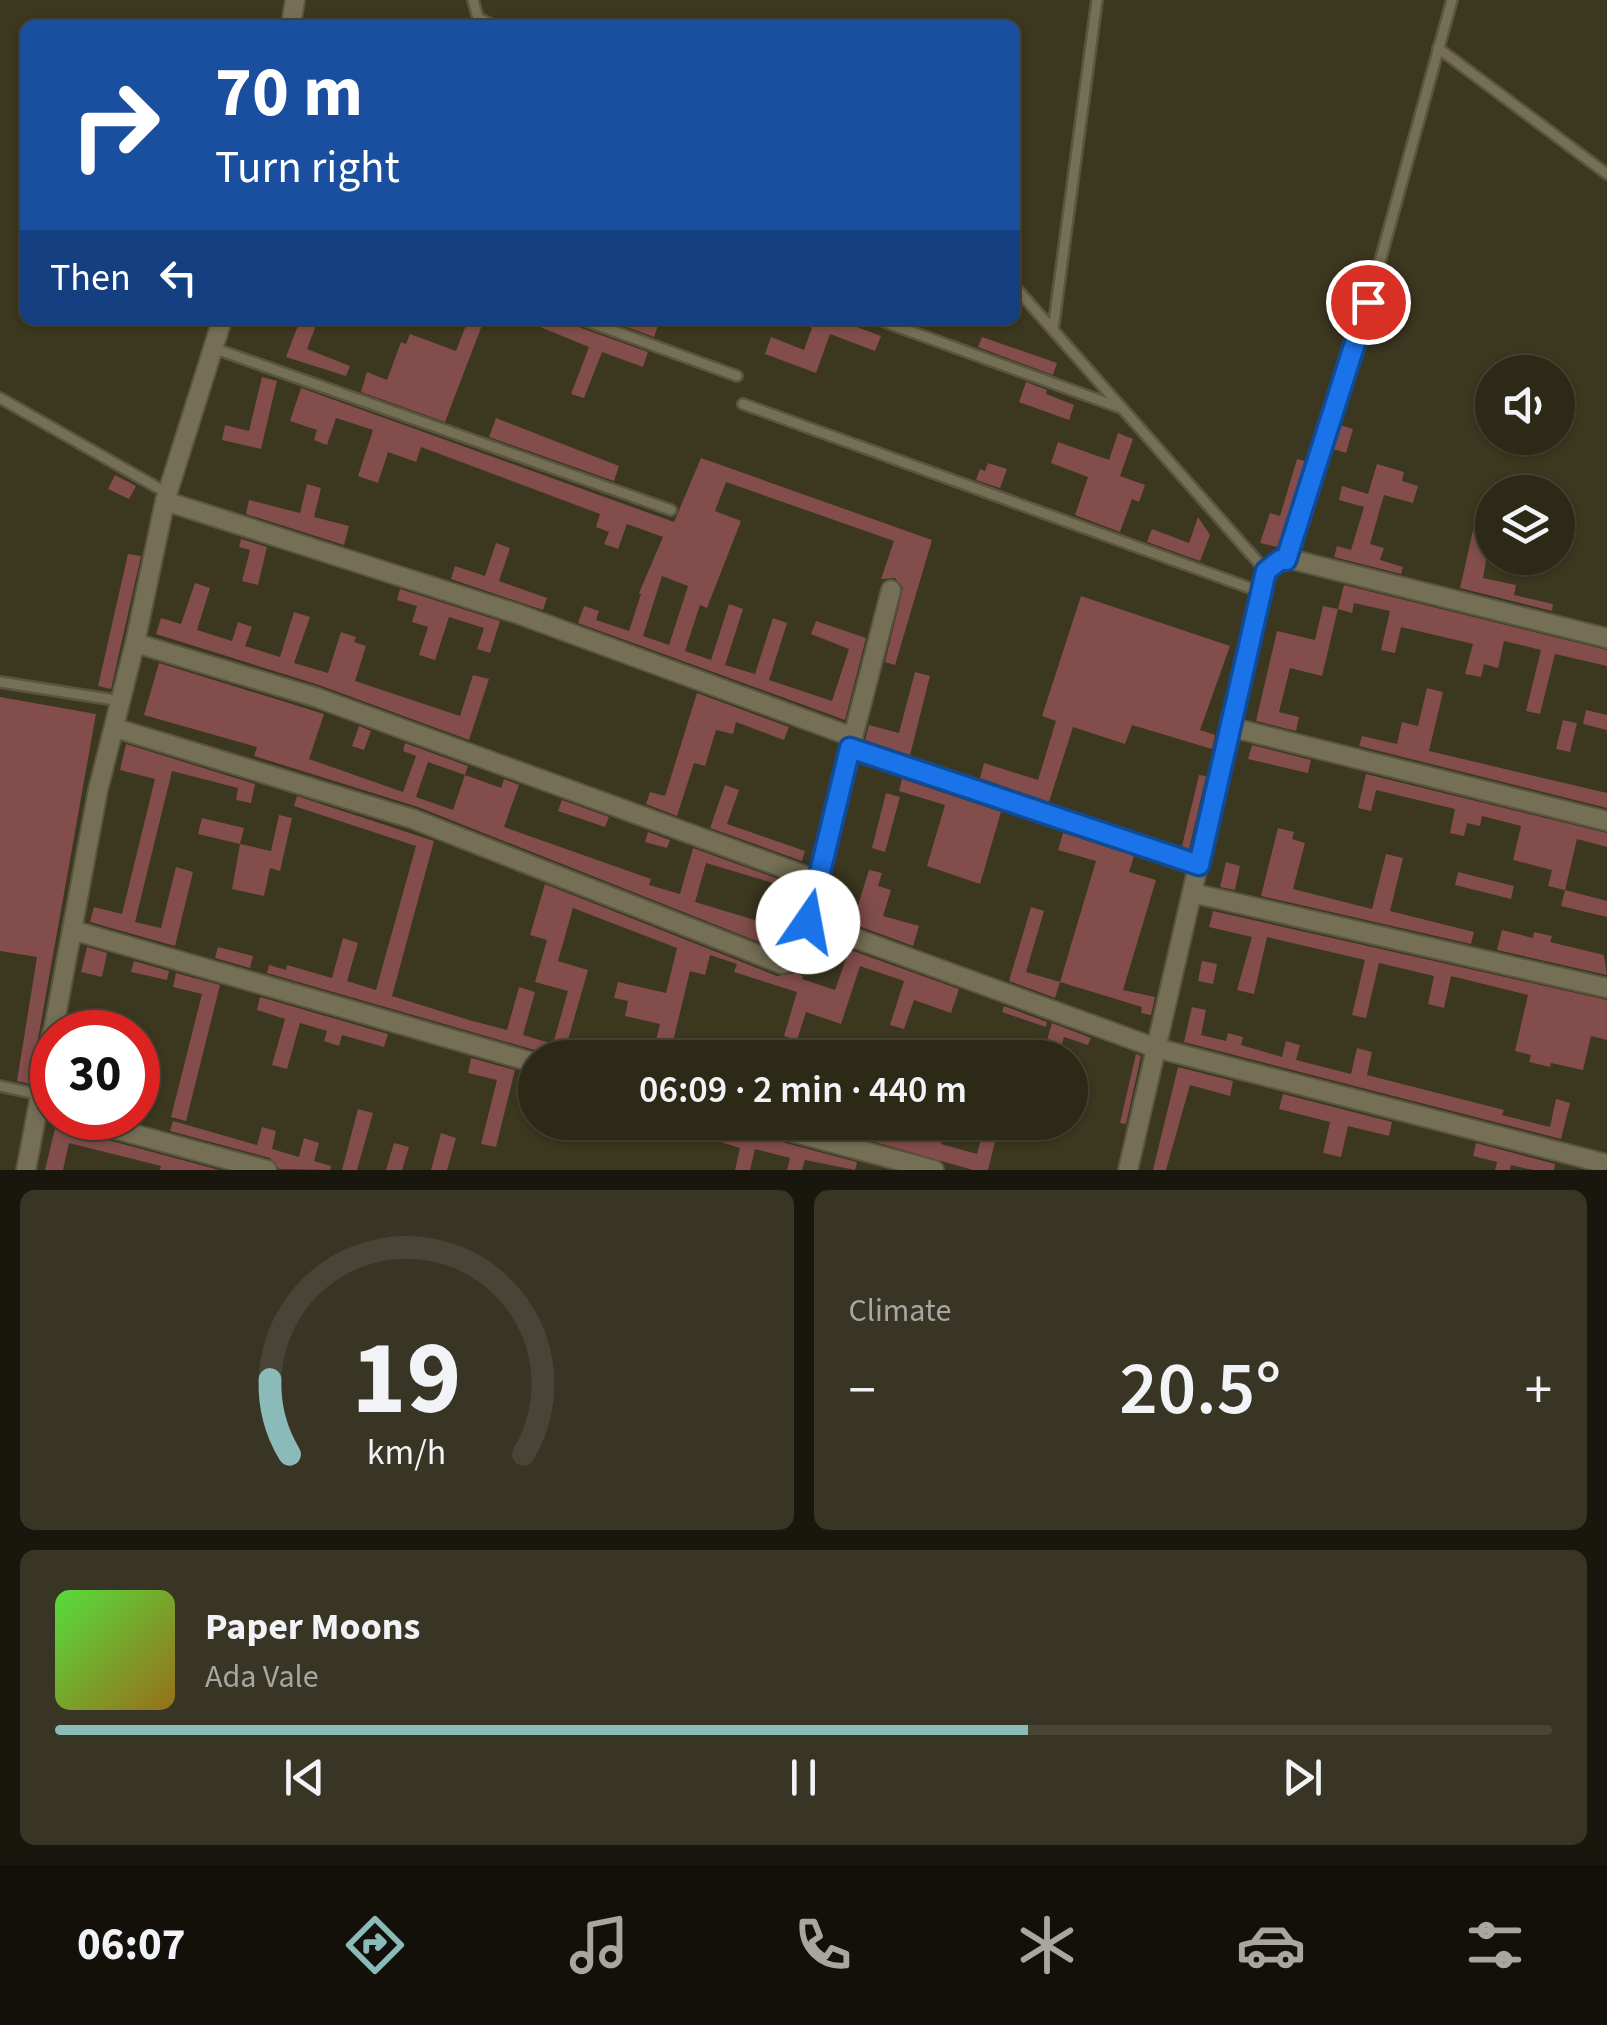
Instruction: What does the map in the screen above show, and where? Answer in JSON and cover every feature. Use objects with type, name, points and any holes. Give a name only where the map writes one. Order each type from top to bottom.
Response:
[{"type":"street","points":[[57,1010],[98,790],[166,497],[220,325]]},
{"type":"street","points":[[166,497],[518,614],[852,743],[1199,865]]},
{"type":"street","points":[[1128,1170],[1266,571],[1286,560],[1607,638]]},
{"type":"street","points":[[115,728],[413,820],[788,963],[800,954],[890,590]]},
{"type":"street","points":[[135,643],[315,698],[817,880]]},
{"type":"street","points":[[1230,727],[1607,821]]},
{"type":"street","points":[[1192,893],[1607,988]]},
{"type":"street","points":[[808,922],[1156,1048],[1607,1164]]},
{"type":"street","points":[[72,930],[518,1058]]},
{"type":"street","points":[[26,1170],[34,1140]]},
{"type":"street","points":[[156,1140],[267,1170]]},
{"type":"street","points":[[823,1140],[934,1170]]},
{"type":"lane","points":[[1053,330],[1097,0]]},
{"type":"lane","points":[[1286,560],[1379,266],[1452,0]]},
{"type":"lane","points":[[1438,48],[1607,174]]},
{"type":"lane","points":[[1020,293],[1266,571]]},
{"type":"lane","points":[[598,325],[736,376]]},
{"type":"lane","points":[[893,325],[1122,408]]},
{"type":"lane","points":[[213,348],[671,510]]},
{"type":"lane","points":[[0,398],[166,497]]},
{"type":"lane","points":[[743,404],[1261,592]]},
{"type":"lane","points":[[0,682],[121,701]]},
{"type":"lane","points":[[0,1086],[30,1099]]},
{"type":"building","points":[[298,325],[316,325],[307,349],[350,366],[346,376],[286,357]]},
{"type":"building","points":[[466,325],[482,325],[445,422],[361,392],[367,372],[387,380],[401,342],[406,344],[410,334],[456,351]]},
{"type":"building","points":[[535,325],[579,325],[648,352],[643,367],[602,352],[584,398],[571,394],[589,347]]},
{"type":"building","points":[[622,325],[658,325],[654,337]]},
{"type":"building","points":[[806,325],[851,325],[881,336],[875,351],[830,334],[816,373],[765,354],[771,337],[804,350],[812,328]]},
{"type":"building","points":[[982,337],[1057,363],[1053,375],[978,347]]},
{"type":"building","points":[[262,377],[277,381],[261,449],[222,440],[225,425],[249,431]]},
{"type":"building","points":[[1026,382],[1074,405],[1069,420],[1019,402]]},
{"type":"building","points":[[301,388],[674,522],[701,458],[932,540],[895,665],[885,662],[903,588],[895,578],[881,579],[894,541],[726,482],[715,511],[741,521],[707,608],[700,605],[685,651],[711,660],[729,604],[743,609],[725,665],[755,674],[773,618],[787,623],[769,680],[832,701],[849,649],[811,634],[816,621],[866,638],[845,720],[578,623],[584,606],[599,611],[596,620],[629,631],[639,593],[663,537],[627,524],[618,549],[604,544],[609,532],[596,527],[600,514],[421,447],[416,462],[388,452],[378,483],[358,476],[373,430],[336,418],[327,445],[314,440],[317,430],[290,421]],"holes":[[[662,576],[688,586],[669,645],[643,636]]]},
{"type":"building","points":[[496,418],[619,466],[614,481],[489,437]]},
{"type":"building","points":[[1340,425],[1353,429],[1346,453],[1333,449]]},
{"type":"building","points":[[1118,433],[1133,439],[1120,476],[1145,485],[1139,502],[1132,499],[1120,532],[1075,515],[1088,477],[1051,463],[1058,442],[1109,460]]},
{"type":"building","points":[[1297,459],[1309,462],[1282,548],[1260,543],[1270,513],[1280,516]]},
{"type":"building","points":[[988,463],[1007,469],[1000,488],[976,480],[980,469],[985,471]]},
{"type":"building","points":[[1377,464],[1404,472],[1402,481],[1418,486],[1413,503],[1384,495],[1370,544],[1384,548],[1380,560],[1403,567],[1401,574],[1334,557],[1337,546],[1351,550],[1364,507],[1339,500],[1342,486],[1368,494]]},
{"type":"building","points":[[115,475],[136,486],[129,499],[108,489]]},
{"type":"building","points":[[307,484],[321,488],[314,517],[349,526],[344,545],[246,514],[249,500],[300,513]]},
{"type":"building","points":[[1198,517],[1210,535],[1200,561],[1147,542],[1152,529],[1189,543]]},
{"type":"building","points":[[1475,522],[1475,575],[1516,585],[1514,595],[1553,604],[1552,611],[1460,588]]},
{"type":"building","points":[[241,539],[267,547],[258,585],[242,581],[250,550],[239,547]]},
{"type":"building","points":[[496,543],[510,548],[499,581],[547,598],[543,610],[451,579],[455,566],[485,576]]},
{"type":"building","points":[[128,554],[141,556],[111,689],[98,686]]},
{"type":"building","points":[[195,583],[210,588],[197,630],[232,641],[238,622],[252,627],[245,646],[280,657],[294,612],[310,617],[294,663],[328,673],[341,632],[366,646],[355,681],[460,716],[473,675],[489,679],[469,740],[319,685],[156,634],[161,618],[181,624]]},
{"type":"building","points":[[1344,585],[1607,650],[1607,666],[1555,654],[1540,714],[1526,711],[1541,650],[1504,641],[1498,668],[1484,664],[1481,677],[1465,674],[1473,644],[1401,627],[1395,653],[1381,650],[1390,611],[1354,603],[1352,613],[1338,609]]},
{"type":"building","points":[[400,589],[500,621],[490,653],[477,649],[484,628],[449,617],[435,660],[419,655],[428,627],[412,622],[417,606],[397,600]]},
{"type":"building","points":[[1081,596],[1230,646],[1200,730],[1215,735],[1212,749],[1132,725],[1125,744],[1073,727],[1049,802],[980,778],[984,763],[1038,780],[1056,721],[1042,716]]},
{"type":"building","points":[[1323,606],[1338,609],[1322,676],[1290,668],[1279,712],[1299,717],[1296,731],[1256,721],[1277,631],[1315,640]]},
{"type":"building","points":[[159,663],[324,714],[309,759],[403,792],[416,756],[403,751],[405,743],[468,766],[465,775],[501,788],[504,779],[519,785],[504,827],[651,879],[649,885],[680,894],[693,848],[803,888],[789,948],[782,951],[418,807],[254,756],[257,747],[144,715]],"holes":[[[428,762],[465,775],[453,810],[416,797]],[[706,863],[783,886],[782,890],[791,893],[781,928],[695,902]]]},
{"type":"building","points":[[915,672],[930,676],[910,755],[865,740],[869,725],[899,733]]},
{"type":"building","points":[[1427,688],[1443,692],[1429,751],[1607,793],[1607,808],[1359,746],[1362,736],[1397,744],[1402,722],[1418,726]]},
{"type":"building","points":[[697,693],[789,727],[784,740],[736,722],[733,734],[716,730],[705,766],[694,763],[677,816],[646,804],[650,792],[665,796]]},
{"type":"building","points":[[0,697],[96,714],[43,1010],[30,1010],[30,1084],[17,1081],[37,957],[0,951]]},
{"type":"building","points":[[1586,710],[1607,715],[1607,730],[1583,724]]},
{"type":"building","points":[[1563,720],[1577,723],[1570,752],[1556,749]]},
{"type":"building","points":[[359,726],[371,731],[364,750],[352,746]]},
{"type":"building","points":[[126,744],[255,784],[251,803],[236,800],[238,788],[172,771],[135,922],[161,928],[176,867],[193,872],[175,946],[90,922],[94,907],[122,914],[155,779],[120,770]]},
{"type":"building","points":[[1252,745],[1311,760],[1308,773],[1248,759]]},
{"type":"building","points":[[1366,774],[1607,833],[1607,847],[1577,839],[1565,890],[1548,886],[1552,870],[1513,860],[1521,826],[1482,816],[1480,826],[1467,823],[1464,836],[1450,833],[1455,809],[1376,790],[1371,811],[1358,808]]},
{"type":"building","points":[[1199,775],[1206,776],[1189,849],[1182,846]]},
{"type":"building","points":[[902,779],[1001,812],[980,884],[927,866],[945,805],[899,791]]},
{"type":"building","points":[[725,785],[739,790],[727,824],[805,851],[802,861],[710,828]]},
{"type":"building","points":[[886,793],[900,797],[885,852],[872,848]]},
{"type":"building","points":[[297,796],[434,841],[392,996],[507,1030],[519,987],[535,992],[523,1035],[540,1040],[518,1040],[518,1045],[267,973],[269,965],[286,970],[287,965],[332,978],[343,938],[358,943],[347,981],[376,990],[416,846],[294,806]]},
{"type":"building","points":[[562,800],[609,817],[605,827],[558,811]]},
{"type":"building","points":[[279,815],[292,818],[280,871],[270,868],[264,896],[232,889],[240,844],[271,851]]},
{"type":"building","points":[[202,818],[244,828],[240,844],[198,834]]},
{"type":"building","points":[[1278,828],[1294,832],[1292,839],[1305,843],[1293,889],[1372,909],[1386,854],[1403,858],[1390,911],[1474,932],[1471,944],[1261,896]]},
{"type":"building","points":[[648,832],[670,840],[667,848],[645,842]]},
{"type":"building","points":[[1063,833],[1134,856],[1129,872],[1156,880],[1123,990],[1155,997],[1151,1015],[1141,1013],[1142,1007],[1060,982],[1096,861],[1058,850]]},
{"type":"building","points":[[1226,862],[1240,866],[1235,890],[1220,887]]},
{"type":"building","points":[[869,870],[882,873],[878,886],[891,890],[883,916],[919,926],[913,946],[823,913],[827,896],[858,905]]},
{"type":"building","points":[[1458,872],[1514,886],[1511,899],[1455,885]]},
{"type":"building","points":[[545,884],[777,976],[795,973],[835,990],[846,959],[814,948],[817,938],[959,989],[951,1013],[914,1000],[904,1029],[890,1025],[904,981],[860,966],[841,1024],[806,1012],[797,1040],[784,1036],[797,992],[734,972],[737,964],[710,955],[705,975],[690,971],[673,1040],[656,1040],[660,1024],[625,1016],[628,1001],[614,998],[618,982],[666,993],[677,948],[573,908],[558,961],[588,970],[568,1040],[554,1040],[568,991],[535,982],[547,940],[530,935]]},
{"type":"building","points":[[1565,890],[1607,901],[1607,917],[1561,906]]},
{"type":"building","points":[[1031,907],[1044,911],[1026,972],[1060,982],[1055,998],[1009,981]]},
{"type":"building","points":[[1213,911],[1607,1000],[1607,1040],[1591,1036],[1583,1070],[1529,1062],[1531,1055],[1515,1051],[1528,995],[1451,976],[1444,1008],[1428,1004],[1434,976],[1379,963],[1366,1018],[1352,1015],[1365,960],[1267,937],[1254,994],[1237,990],[1252,937],[1209,927]]},
{"type":"building","points":[[1502,930],[1533,938],[1534,932],[1552,936],[1550,942],[1604,955],[1607,975],[1497,950]]},
{"type":"building","points":[[87,947],[107,953],[102,977],[81,972]]},
{"type":"building","points":[[218,947],[253,956],[250,968],[215,958]]},
{"type":"building","points":[[134,961],[169,971],[167,980],[131,972]]},
{"type":"building","points":[[1202,961],[1217,964],[1213,984],[1198,981]]},
{"type":"building","points":[[176,973],[220,985],[186,1121],[171,1117],[202,994],[173,987]]},
{"type":"building","points":[[260,997],[388,1034],[384,1047],[342,1035],[339,1046],[324,1041],[327,1031],[300,1023],[287,1069],[272,1065],[285,1019],[257,1010]]},
{"type":"building","points":[[1004,1006],[1047,1022],[1046,1027],[1002,1012]]},
{"type":"building","points":[[1192,1007],[1206,1010],[1201,1035],[1226,1041],[1228,1033],[1243,1037],[1241,1045],[1282,1057],[1286,1041],[1300,1045],[1296,1060],[1351,1074],[1357,1048],[1372,1052],[1367,1075],[1504,1110],[1502,1115],[1550,1127],[1556,1099],[1570,1103],[1561,1139],[1184,1042]]},
{"type":"building","points":[[1052,1023],[1091,1038],[1088,1045],[1088,1040],[1064,1037],[1047,1040]]},
{"type":"building","points":[[1136,1054],[1141,1056],[1126,1124],[1120,1123]]},
{"type":"building","points":[[471,1058],[515,1070],[496,1147],[481,1144],[497,1080],[468,1073]]},
{"type":"building","points":[[1178,1067],[1233,1081],[1230,1096],[1190,1085],[1166,1170],[1153,1170]]},
{"type":"building","points":[[1283,1094],[1392,1122],[1389,1136],[1348,1126],[1341,1157],[1323,1153],[1330,1122],[1279,1109]]},
{"type":"building","points":[[358,1109],[373,1113],[357,1170],[342,1170]]},
{"type":"building","points":[[173,1121],[257,1145],[262,1127],[276,1131],[272,1149],[299,1157],[304,1138],[319,1143],[314,1161],[331,1166],[330,1170],[279,1169],[270,1158],[170,1131]]},
{"type":"building","points":[[441,1133],[456,1138],[447,1170],[431,1170]]},
{"type":"building","points":[[52,1140],[108,1140],[219,1170],[160,1170],[161,1166],[69,1143],[63,1170],[45,1170]]},
{"type":"building","points":[[715,1140],[774,1140],[857,1162],[855,1170],[805,1160],[802,1170],[787,1170],[790,1158],[755,1149],[750,1170],[735,1170],[740,1148]]},
{"type":"building","points":[[868,1140],[942,1140],[941,1144],[977,1154],[981,1140],[996,1140],[988,1170],[973,1170]]},
{"type":"building","points":[[394,1143],[409,1147],[402,1170],[386,1170]]},
{"type":"building","points":[[1476,1143],[1555,1164],[1554,1170],[1511,1165],[1510,1170],[1495,1170],[1497,1162],[1473,1156]]},
{"type":"route","points":[[808,922],[850,748],[1199,865],[1266,571],[1286,560],[1368,302]]}]
